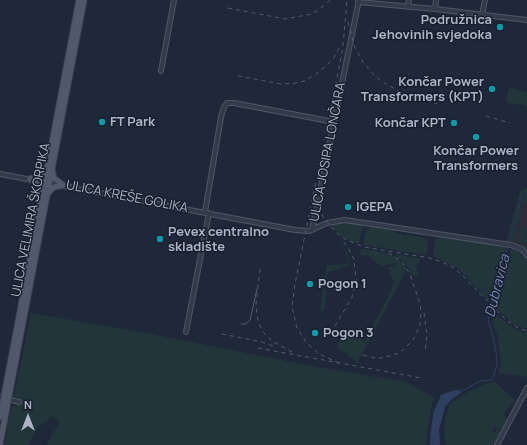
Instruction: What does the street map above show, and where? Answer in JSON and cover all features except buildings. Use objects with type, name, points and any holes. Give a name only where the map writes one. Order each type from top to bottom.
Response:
[{"type":"main road","name":"ULICA VELIMIRA ŠKORPIKA","points":[[0,417],[47,195],[49,163],[79,0]]},
{"type":"main road","name":"ULICA VELIMIRA ŠKORPIKA","points":[[0,444],[8,369],[44,190],[52,169],[84,0]]},
{"type":"main road","points":[[30,179],[41,175],[49,163]]},
{"type":"main road","points":[[52,169],[54,178],[63,185]]},
{"type":"main road","points":[[30,179],[44,190]]},
{"type":"main road","points":[[47,195],[54,187],[63,185]]},
{"type":"street","points":[[161,71],[174,0]]},
{"type":"street","points":[[408,7],[409,0]]},
{"type":"street","points":[[435,9],[436,0]]},
{"type":"street","points":[[482,15],[485,0]]},
{"type":"street","points":[[359,1],[527,20]]},
{"type":"street","name":"ULICA JOSIPA LONČARA","points":[[312,230],[359,1]]},
{"type":"street","name":"ULICA KREŠE GOLIKA","points":[[207,213],[224,107],[227,104],[234,103],[334,122]]},
{"type":"street","name":"ULICA KREŠE GOLIKA","points":[[0,174],[295,230],[312,230]]},
{"type":"street","points":[[186,332],[207,213]]},
{"type":"street","name":"ULICA JOSIPA LONČARA","points":[[312,230],[327,223],[345,220],[511,245],[522,249],[527,255]]},
{"type":"street","points":[[497,445],[527,388]]},
{"type":"street","points":[[4,399],[19,402]]},
{"type":"shaded area","points":[[524,202],[527,202],[527,247],[513,244]]},
{"type":"green space","points":[[511,88],[527,92],[527,106],[507,103],[506,99],[509,89]]},
{"type":"green space","points":[[527,188],[527,192],[523,193],[521,196],[508,243],[506,242],[520,191]]},
{"type":"green space","points":[[527,193],[527,202],[524,203],[513,244],[510,243],[523,197]]},
{"type":"green space","points":[[344,221],[361,224],[363,226],[359,243],[357,244],[340,235],[331,226],[334,223]]},
{"type":"green space","points":[[522,226],[527,228],[526,244],[518,242]]},
{"type":"green space","points":[[371,227],[394,230],[394,232],[401,234],[425,238],[428,244],[426,255],[363,245],[365,232]]},
{"type":"green space","points":[[438,237],[470,240],[506,247],[488,300],[458,268],[433,256],[435,240]]},
{"type":"green space","points":[[344,245],[348,255],[349,266],[328,272],[325,287],[325,309],[321,312],[322,321],[320,310],[327,265],[340,265],[348,262]]},
{"type":"green space","points":[[511,248],[521,251],[527,259],[527,329],[515,325],[496,308]]},
{"type":"green space","points":[[363,249],[388,253],[397,258],[407,269],[358,362],[361,363],[355,363],[356,361],[337,347],[338,342],[346,332],[356,333],[364,341],[387,299],[394,282],[389,270],[386,268],[396,264],[382,266],[373,261],[370,256],[361,256],[360,250]]},
{"type":"green space","points":[[394,254],[421,259],[416,267],[418,276],[413,276],[404,262]]},
{"type":"green space","points":[[31,313],[152,334],[317,367],[406,382],[435,398],[432,404],[426,445],[47,445],[60,423],[53,416],[36,429],[29,445],[4,445],[11,408],[13,406],[17,406],[14,404],[18,404],[19,400],[15,399],[19,398],[14,396]]},
{"type":"green space","points":[[494,313],[516,330],[527,333],[527,377],[498,373],[501,364],[497,334],[492,319]]},
{"type":"green space","points":[[495,382],[515,400],[503,414],[509,419],[503,430],[494,427],[492,431],[495,433],[497,429],[502,432],[495,445],[446,445],[444,438],[445,417],[450,404],[467,392],[485,384]]},
{"type":"water","points":[[459,390],[461,393],[451,400],[445,407],[439,430],[440,445],[430,445],[434,411],[441,395]]},
{"type":"waterway","name":"Dubravica","points":[[509,243],[522,196],[527,192]]},
{"type":"waterway","name":"Dubravica","points":[[460,392],[480,381],[491,380],[497,365],[496,351],[488,320],[508,246]]},
{"type":"tram line","points":[[241,324],[246,324],[250,320],[257,289]]},
{"type":"railway","points":[[228,8],[285,19],[312,14],[330,0]]},
{"type":"railway","points":[[339,363],[319,354],[306,342],[297,328],[292,307],[295,284],[343,46],[347,0]]},
{"type":"railway","points":[[348,22],[355,48],[371,72],[380,80],[403,94],[437,104]]},
{"type":"railway","points":[[238,76],[281,84],[304,81],[327,65],[335,56],[340,46]]},
{"type":"railway","points":[[486,116],[510,123]]},
{"type":"railway","points":[[316,191],[318,204],[323,217],[340,236],[364,247],[430,258],[453,267],[506,320],[518,328],[527,331]]},
{"type":"railway","points":[[331,333],[352,297],[356,280],[354,259],[347,246],[341,239]]},
{"type":"railway","points":[[363,355],[382,358],[400,353],[415,337],[420,325],[420,304],[410,274],[402,262],[389,253]]},
{"type":"railway","points":[[260,269],[256,304],[259,324],[264,333],[272,341],[292,352]]},
{"type":"railway","points":[[424,313],[427,336],[425,351]]},
{"type":"railway","points":[[222,334],[262,342],[276,347]]},
{"type":"railway","points":[[258,348],[421,378]]},
{"type":"place","name":"Podružnica Jehovinih svjedoka","points":[[500,27]]},
{"type":"place","name":"Končar Power Transformers (KPT)","points":[[492,89]]},
{"type":"place","name":"FT Park","points":[[102,122]]},
{"type":"place","name":"Končar KPT","points":[[454,123]]},
{"type":"place","name":"Končar Power Transformers","points":[[476,137]]},
{"type":"place","name":"IGEPA","points":[[348,207]]},
{"type":"place","name":"Pevex centralno skladište","points":[[160,239]]},
{"type":"place","name":"Pogon 1","points":[[310,284]]},
{"type":"place","name":"Pogon 3","points":[[315,333]]}]
